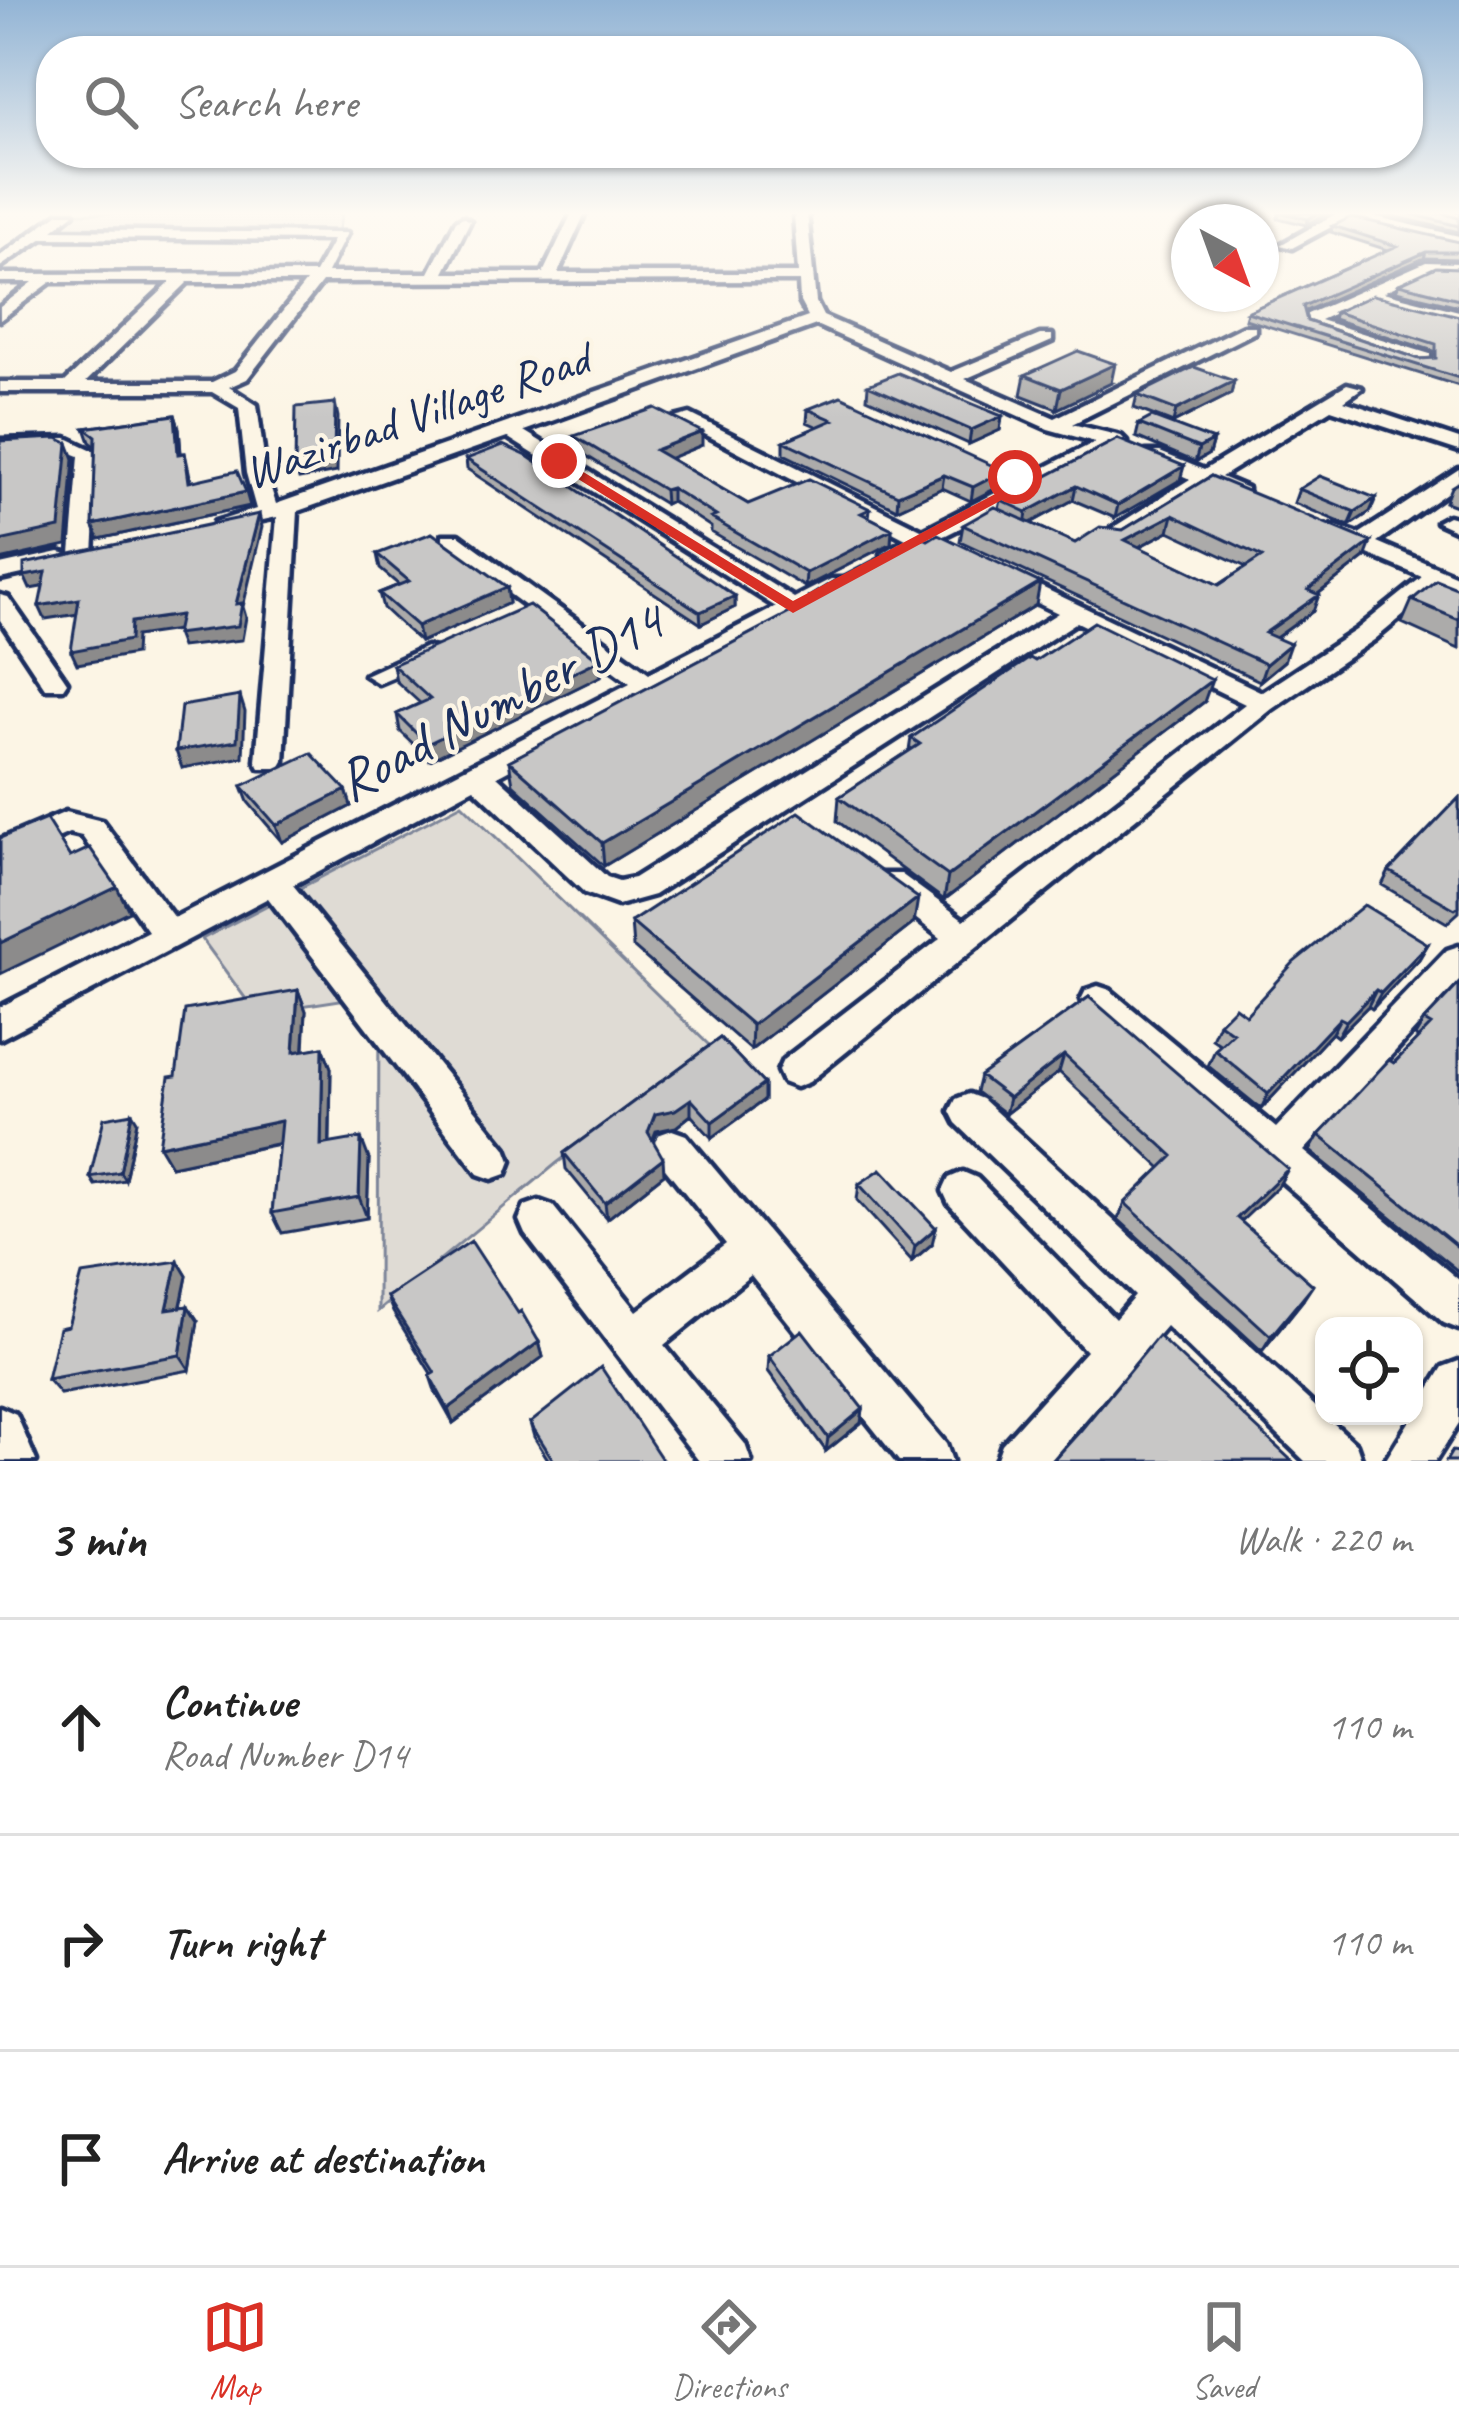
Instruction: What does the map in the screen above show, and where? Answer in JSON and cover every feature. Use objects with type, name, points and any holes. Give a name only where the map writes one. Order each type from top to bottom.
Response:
[{"type":"street","points":[[0,315],[45,281]]},
{"type":"street","points":[[69,388],[181,281]]},
{"type":"street","points":[[0,387],[215,387],[241,375],[313,281]]},
{"type":"street","points":[[806,281],[808,302],[817,319],[1055,425],[1114,440],[1264,502]]},
{"type":"street","points":[[1397,281],[1310,321],[1424,358]]},
{"type":"street","points":[[1371,293],[1459,316]]},
{"type":"street","name":"Wazirbad Village Road","points":[[199,528],[278,510],[817,319]]},
{"type":"street","points":[[1055,425],[1249,329]]},
{"type":"street","points":[[947,380],[1046,338]]},
{"type":"street","points":[[215,387],[248,405],[256,473],[278,510],[270,761]]},
{"type":"street","points":[[1109,536],[1353,388]]},
{"type":"street","points":[[1328,402],[1459,446]]},
{"type":"street","points":[[683,418],[1263,703]]},
{"type":"street","points":[[509,430],[793,608]]},
{"type":"street","name":"Road Number D14","points":[[0,1024],[1114,440]]},
{"type":"street","points":[[0,446],[67,443],[88,453],[94,551],[0,572]]},
{"type":"street","points":[[994,467],[1027,482]]},
{"type":"street","points":[[1361,543],[1459,475]]},
{"type":"street","points":[[1322,527],[1448,580]]},
{"type":"street","points":[[451,540],[529,607],[647,683]]},
{"type":"street","points":[[796,1071],[1263,703],[1448,580]]},
{"type":"street","points":[[0,602],[54,682]]},
{"type":"street","points":[[476,773],[596,886],[618,893],[643,887],[790,807],[1075,613]]},
{"type":"street","points":[[378,675],[459,639]]},
{"type":"street","points":[[0,853],[66,822],[92,828],[168,934]]},
{"type":"street","points":[[873,870],[966,940]]},
{"type":"street","points":[[271,879],[492,1161]]},
{"type":"street","points":[[1277,1153],[1459,959]]},
{"type":"street","points":[[1097,1000],[1459,1308]]},
{"type":"street","points":[[969,1111],[1339,1461]]},
{"type":"street","points":[[672,1147],[929,1461]]},
{"type":"street","points":[[963,1191],[1116,1351]]},
{"type":"street","points":[[539,1220],[728,1461]]},
{"type":"street","points":[[634,1341],[754,1247]]},
{"type":"street","points":[[1019,1461],[1164,1296]]},
{"type":"street","points":[[1408,1461],[1459,1383]]},
{"type":"street","points":[[0,1430],[13,1461]]},
{"type":"shaded area","points":[[462,804],[711,1047],[557,1163],[378,1311],[379,994],[256,1013],[202,939]]},
{"type":"building","points":[[1317,281],[1360,281],[1303,306],[1307,321],[1419,359],[1436,358],[1436,344],[1335,312],[1373,295],[1459,316],[1459,378],[1247,312],[1279,312],[1279,298]]},
{"type":"building","points":[[1459,281],[1459,299],[1399,284]]},
{"type":"building","points":[[1078,351],[1115,364],[1061,389],[1025,375]]},
{"type":"building","points":[[1194,367],[1234,381],[1176,410],[1137,395]]},
{"type":"building","points":[[898,373],[1002,416],[971,430],[868,385]]},
{"type":"building","points":[[841,396],[1004,471],[973,487],[944,475],[898,495],[784,441],[833,420],[808,409]]},
{"type":"building","points":[[335,403],[334,458],[295,465],[296,407]]},
{"type":"building","points":[[655,408],[702,432],[655,450],[748,504],[809,479],[870,509],[861,513],[892,529],[806,573],[711,518],[716,516],[671,488],[664,490],[574,436]]},
{"type":"building","points":[[175,415],[178,454],[185,453],[189,482],[237,471],[246,492],[93,525],[96,436],[85,428]]},
{"type":"building","points":[[1152,417],[1213,440],[1199,448],[1139,424]]},
{"type":"building","points":[[57,438],[68,443],[60,528],[0,541],[0,441]]},
{"type":"building","points":[[1118,439],[1184,466],[1118,505],[1076,486],[1027,512],[1001,500]]},
{"type":"building","points":[[503,445],[527,456],[735,596],[700,612],[466,459]]},
{"type":"building","points":[[1211,476],[1371,542],[1308,590],[1319,595],[1265,633],[1290,644],[1266,664],[963,525],[995,507],[1075,543],[1100,527],[1123,530]],"holes":[[[1173,515],[1262,557],[1219,585],[1125,540]]]},
{"type":"building","points":[[1320,476],[1376,498],[1355,512],[1299,489]]},
{"type":"building","points":[[259,514],[236,604],[242,603],[238,626],[176,634],[180,615],[131,622],[130,640],[71,651],[79,599],[39,606],[46,572],[24,576],[24,564]]},
{"type":"building","points":[[432,533],[507,587],[417,626],[379,593],[409,581],[377,554]]},
{"type":"building","points":[[938,534],[1040,583],[602,843],[509,761],[814,600],[809,597],[834,581],[920,536],[928,540]]},
{"type":"building","points":[[1436,580],[1459,589],[1459,620],[1412,600]]},
{"type":"building","points":[[529,605],[599,660],[427,744],[397,714],[430,699],[393,665]]},
{"type":"building","points":[[1094,622],[1212,680],[948,876],[839,797],[920,744],[911,738],[1030,658],[1035,661]]},
{"type":"building","points":[[240,696],[237,741],[176,751],[181,706]]},
{"type":"building","points":[[311,753],[346,790],[276,825],[242,786]]},
{"type":"building","points":[[1459,798],[1459,906],[1455,909],[1389,871]]},
{"type":"building","points":[[799,812],[918,898],[752,1025],[631,922]]},
{"type":"building","points":[[46,819],[70,857],[90,848],[117,887],[0,943],[0,838]]},
{"type":"building","points":[[1364,905],[1428,944],[1381,993],[1376,990],[1346,1021],[1340,1018],[1268,1094],[1215,1050],[1233,1033],[1219,1023],[1235,1007],[1246,1015],[1294,962]]},
{"type":"building","points":[[1459,984],[1459,1248],[1319,1135],[1389,1060],[1394,1063],[1431,1025],[1424,1021]]},
{"type":"building","points":[[298,990],[294,1052],[323,1047],[321,1145],[361,1138],[359,1197],[272,1213],[281,1121],[159,1146],[185,1010]]},
{"type":"building","points":[[1089,997],[1288,1169],[1237,1218],[1313,1285],[1271,1336],[1125,1203],[1173,1156],[1064,1055],[1009,1098],[980,1076]]},
{"type":"building","points":[[720,1038],[764,1084],[712,1122],[691,1099],[675,1110],[655,1114],[648,1132],[663,1158],[605,1203],[564,1153]]},
{"type":"building","points":[[132,1113],[120,1172],[90,1177],[104,1118]]},
{"type":"building","points":[[881,1169],[936,1228],[915,1246],[859,1184]]},
{"type":"building","points":[[471,1241],[539,1342],[448,1409],[430,1376],[435,1373],[387,1297]]},
{"type":"building","points":[[178,1261],[167,1309],[188,1306],[180,1355],[47,1379],[59,1328],[68,1326],[82,1275]]},
{"type":"building","points":[[802,1330],[863,1409],[828,1438],[769,1356]]},
{"type":"building","points":[[1158,1336],[1292,1461],[1053,1461]]},
{"type":"building","points":[[601,1367],[663,1461],[554,1461],[530,1423]]},
{"type":"building","points":[[1452,1451],[1459,1452],[1459,1461],[1446,1461]]},
{"type":"route","points":[[559,461],[793,608],[1027,482],[1015,477]]}]
